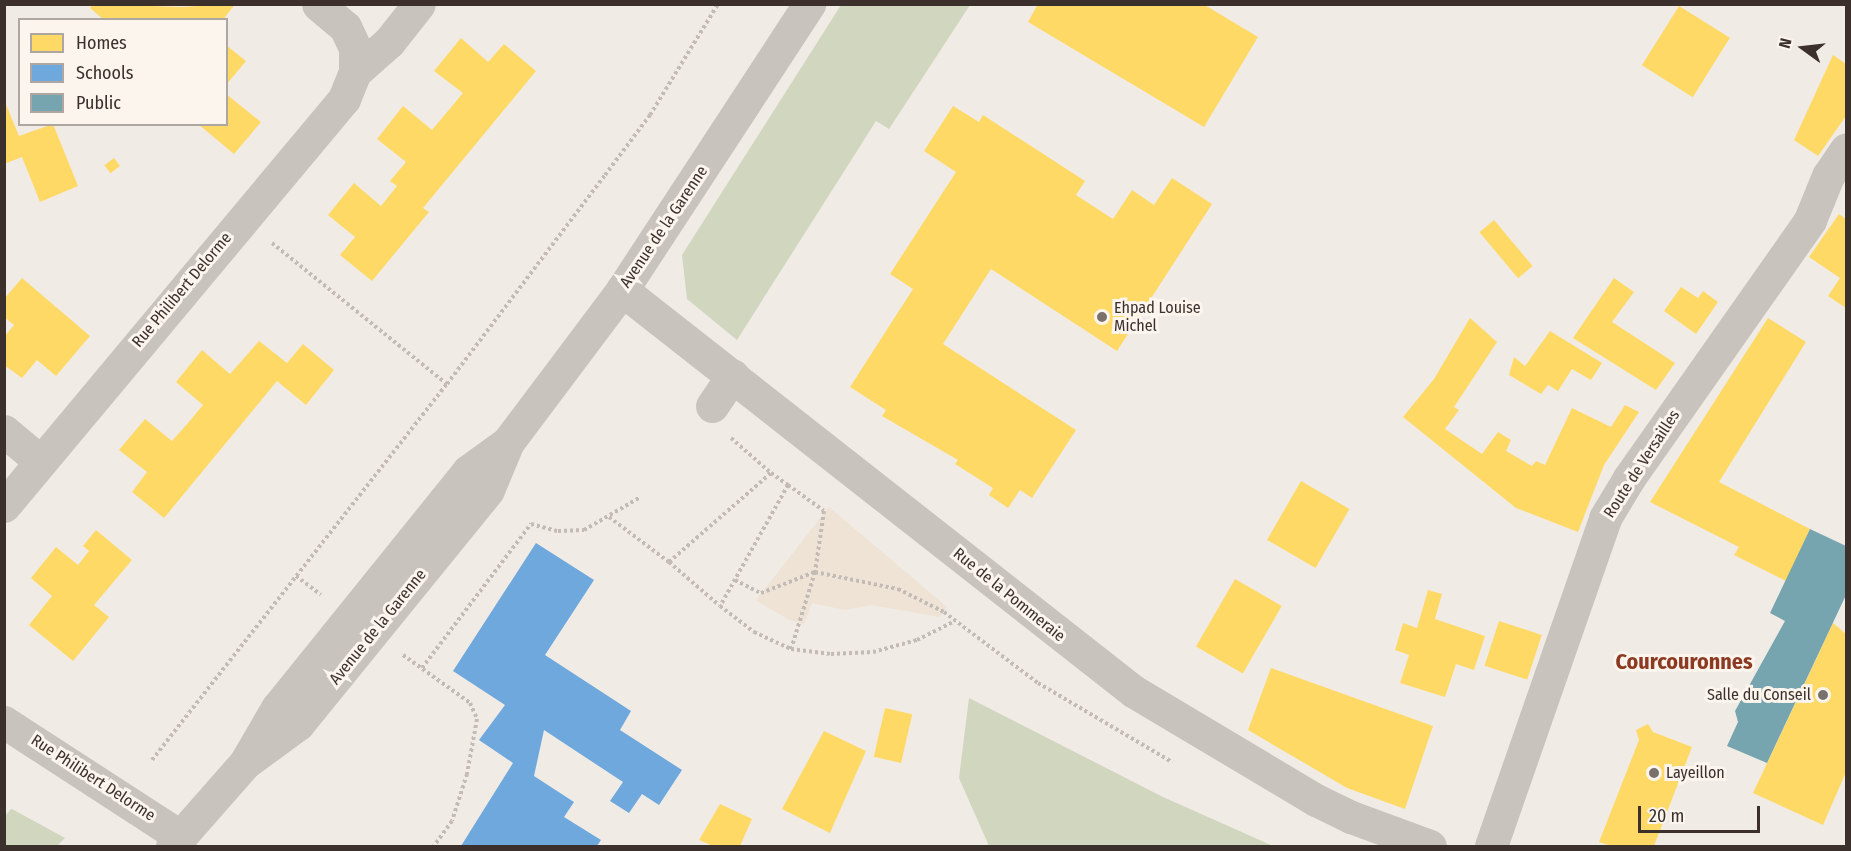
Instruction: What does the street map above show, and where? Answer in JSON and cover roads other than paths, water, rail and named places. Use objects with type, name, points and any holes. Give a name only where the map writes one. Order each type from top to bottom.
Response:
[{"type":"street","points":[[318,4],[345,27],[355,48],[356,72]]},
{"type":"street","name":"Rue Philibert Delorme","points":[[4,506],[241,218],[344,99],[356,72],[389,42],[419,4]]},
{"type":"street","name":"Avenue de la Garenne","points":[[176,842],[245,763],[298,724],[488,490],[508,442],[622,290],[809,4]]},
{"type":"street","name":"Route de Versailles","points":[[1491,846],[1605,518],[1629,478],[1810,220],[1827,176],[1846,149]]},
{"type":"street","name":"Rue de la Pommeraie","points":[[622,290],[734,375],[1133,691],[1316,800],[1430,846]]},
{"type":"street","points":[[719,419],[734,375]]},
{"type":"street","points":[[4,431],[40,460]]},
{"type":"street","name":"Rue Philibert Delorme","points":[[4,722],[176,842]]},
{"type":"place","name":"Ehpad Louise Michel","points":[[1102,317]]},
{"type":"place","name":"Salle du Conseil","points":[[1823,695]]},
{"type":"place","name":"Layeillon","points":[[1654,773]]},
{"type":"district","name":"Courcouronnes","points":[[1684,662]]}]
